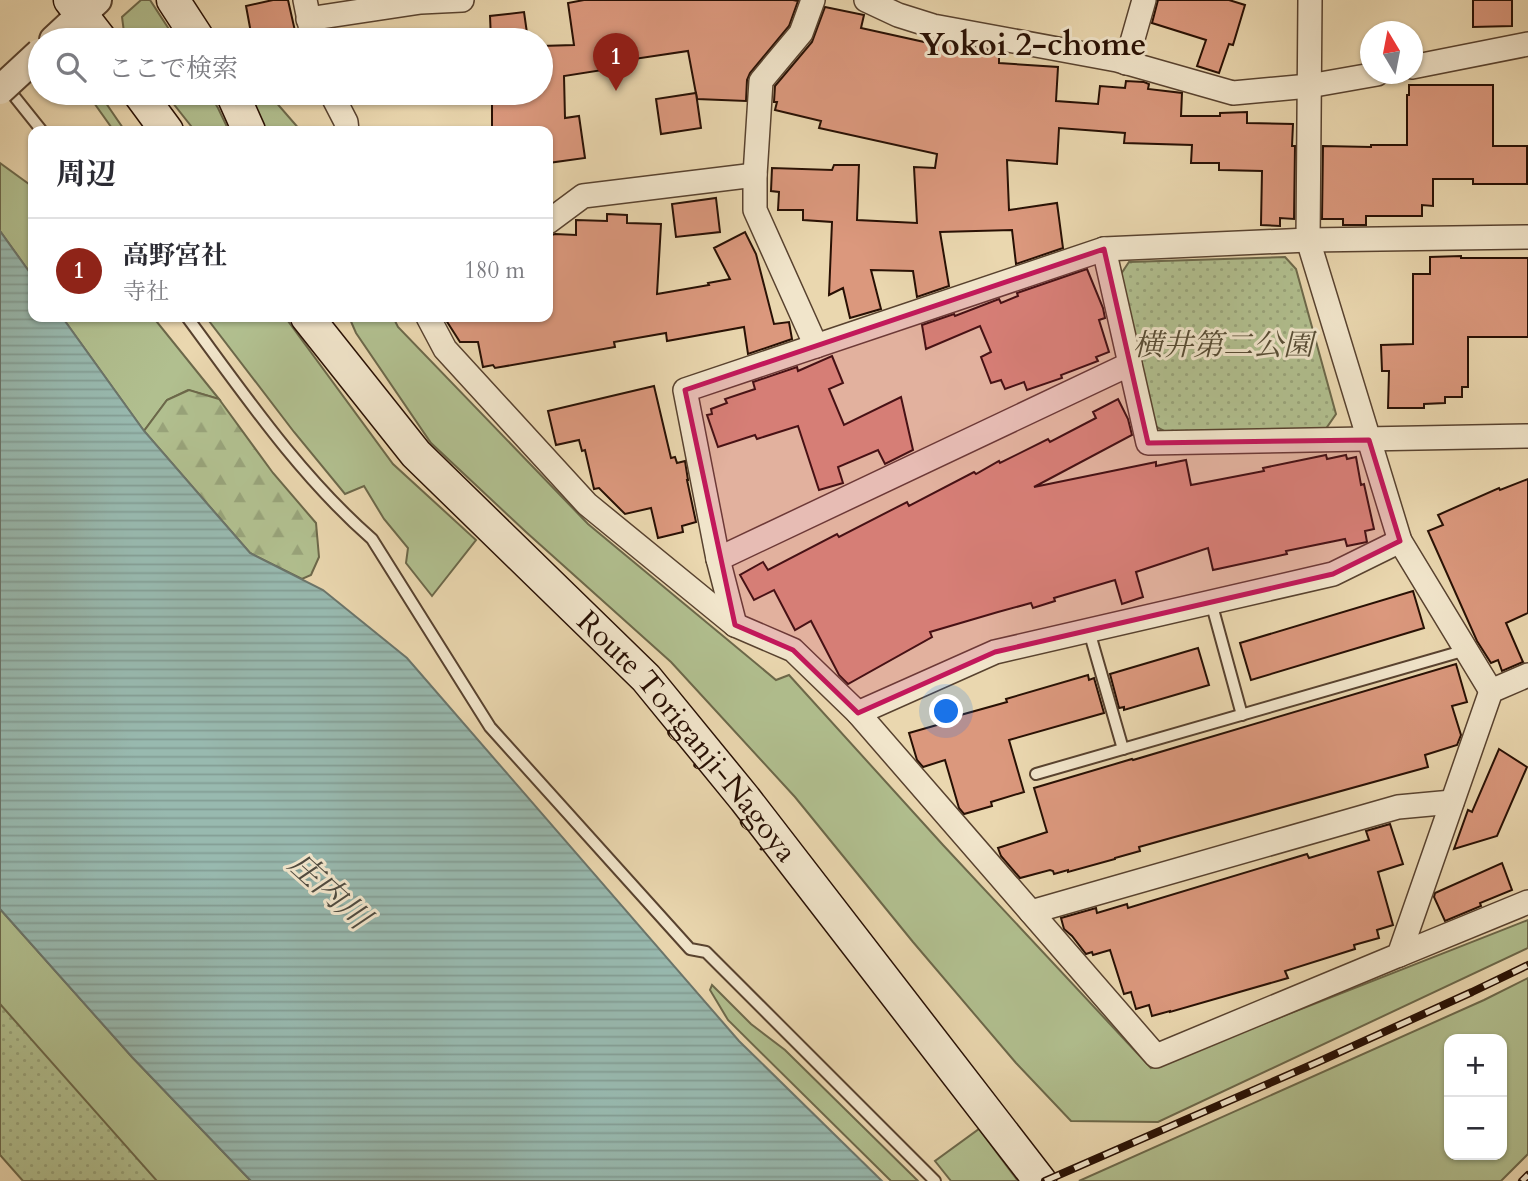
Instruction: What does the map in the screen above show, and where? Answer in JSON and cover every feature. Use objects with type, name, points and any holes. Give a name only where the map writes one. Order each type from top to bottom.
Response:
[{"type":"main road","points":[[173,0],[191,28]]},
{"type":"main road","points":[[83,5],[95,28]]},
{"type":"main road","points":[[148,105],[163,126]]},
{"type":"main road","points":[[237,105],[247,126]]},
{"type":"main road","name":"Route Toriganji-Nagoya","points":[[311,322],[416,454],[646,678],[745,799],[1040,1181]]},
{"type":"main road","points":[[323,322],[333,350]]},
{"type":"street","points":[[309,20],[421,2],[462,0]]},
{"type":"street","points":[[813,0],[801,33],[761,81],[755,210],[816,346]]},
{"type":"street","points":[[866,0],[898,15],[933,26],[1126,63],[1233,93],[1309,86],[1360,77]]},
{"type":"street","points":[[1126,63],[1144,0]]},
{"type":"street","points":[[1310,0],[1308,240],[1400,541],[1490,691]]},
{"type":"street","points":[[64,28],[83,5]]},
{"type":"street","points":[[1423,64],[1528,44]]},
{"type":"street","points":[[0,90],[28,64]]},
{"type":"street","points":[[337,105],[346,126]]},
{"type":"street","points":[[553,218],[583,196],[755,175]]},
{"type":"street","points":[[735,625],[718,559],[685,390],[1104,249],[1308,240],[1528,237]]},
{"type":"street","points":[[1104,249],[1148,443],[1528,436]]},
{"type":"street","points":[[431,322],[445,349],[587,504],[735,625],[793,650],[858,713],[1156,1056],[1528,902]]},
{"type":"street","points":[[718,559],[1130,364]]},
{"type":"street","points":[[858,713],[995,652],[1332,574],[1400,541]]},
{"type":"street","points":[[1399,955],[1490,691],[1528,675]]},
{"type":"street","points":[[1031,912],[1398,807],[1452,802]]},
{"type":"lane","points":[[0,78],[38,126]]},
{"type":"lane","points":[[191,322],[281,444],[344,515],[372,539],[490,727],[690,949],[706,952],[935,1181]]},
{"type":"lane","points":[[1211,602],[1241,715]]},
{"type":"lane","points":[[1089,631],[1123,748]]},
{"type":"lane","points":[[1037,774],[1466,650]]},
{"type":"highlighted area","points":[[1104,249],[1148,443],[1369,440],[1400,541],[1333,574],[995,652],[858,713],[793,650],[735,625],[685,390]]},
{"type":"green space","points":[[141,0],[150,0],[168,28],[123,28],[122,17]]},
{"type":"green space","points":[[96,105],[107,105],[122,126],[110,126]]},
{"type":"green space","points":[[174,105],[216,105],[227,126],[191,126]]},
{"type":"green space","points":[[253,105],[278,105],[297,126],[264,126]]},
{"type":"green space","points":[[0,163],[28,183],[28,270],[0,231]]},
{"type":"green space","name":"横井第二公園","points":[[1285,257],[1296,269],[1336,414],[1325,430],[1164,431],[1153,425],[1119,277],[1129,262]]},
{"type":"green space","points":[[66,322],[157,322],[219,399],[188,390],[167,400],[144,431]]},
{"type":"green space","points":[[210,322],[289,322],[393,464],[476,540],[432,596],[406,563],[408,548],[384,519],[364,486],[345,494]]},
{"type":"green space","points":[[351,322],[396,322],[588,524],[776,680],[789,675],[1151,1068],[1528,920],[1528,948],[1158,1122],[1071,1121],[1016,1063],[795,797],[671,662],[431,443]]},
{"type":"green space","points":[[189,390],[219,399],[273,473],[316,523],[319,557],[311,575],[302,579],[250,553],[144,431],[167,400]]},
{"type":"green space","points":[[0,909],[132,1057],[251,1181],[155,1181],[0,1006]]},
{"type":"green space","points":[[1528,978],[1528,1154],[1501,1181],[1079,1181]]},
{"type":"green space","points":[[712,985],[751,1024],[785,1050],[918,1181],[891,1181],[728,1020],[710,990]]},
{"type":"green space","points":[[0,1004],[157,1181],[23,1181],[0,1155]]},
{"type":"green space","points":[[979,1129],[1018,1181],[951,1181],[935,1161]]},
{"type":"water","name":"庄内川","points":[[0,231],[28,270],[28,322],[66,322],[144,431],[250,553],[323,590],[407,658],[739,1041],[882,1181],[251,1181],[132,1057],[0,909]]},
{"type":"building","points":[[273,0],[288,0],[294,28],[250,28],[246,6]]},
{"type":"building","points":[[584,0],[798,1],[789,26],[750,73],[746,101],[697,99],[688,51],[627,60],[628,66],[564,76],[565,118],[579,116],[585,158],[553,162],[553,126],[492,126],[492,105],[553,105],[553,46],[574,45],[568,3]]},
{"type":"building","points":[[1158,0],[1229,0],[1245,5],[1233,45],[1229,44],[1219,73],[1197,66],[1206,40],[1152,23]]},
{"type":"building","points":[[1473,0],[1512,0],[1512,26],[1473,27]]},
{"type":"building","points":[[825,7],[864,15],[861,28],[938,45],[940,41],[999,52],[999,63],[1058,67],[1056,101],[1098,104],[1100,86],[1125,88],[1126,81],[1144,82],[1149,84],[1148,89],[1182,93],[1181,116],[1220,116],[1220,113],[1247,112],[1247,123],[1293,124],[1294,219],[1280,218],[1280,226],[1261,225],[1262,171],[1219,170],[1219,163],[1191,163],[1192,145],[1124,143],[1125,133],[1059,128],[1057,164],[1007,160],[1009,210],[1057,203],[1063,248],[1016,264],[1012,230],[940,232],[949,286],[917,297],[913,271],[871,270],[881,309],[850,318],[843,288],[829,295],[832,222],[803,220],[803,210],[778,210],[779,192],[771,191],[772,168],[832,170],[834,165],[859,165],[857,220],[917,223],[914,167],[935,168],[937,154],[819,128],[821,121],[775,110],[775,86],[812,42]]},
{"type":"building","points":[[524,12],[526,28],[490,28],[490,16]]},
{"type":"building","points":[[1409,85],[1493,85],[1493,146],[1527,146],[1527,184],[1473,184],[1473,179],[1433,179],[1433,206],[1422,205],[1422,216],[1366,216],[1366,225],[1343,225],[1343,219],[1322,219],[1323,146],[1407,145]]},
{"type":"building","points":[[696,93],[701,128],[661,134],[656,99]]},
{"type":"building","points":[[716,198],[720,232],[676,237],[672,204]]},
{"type":"building","points":[[607,214],[627,215],[627,223],[661,224],[657,294],[730,279],[714,248],[745,232],[756,254],[774,324],[789,322],[792,339],[748,354],[744,327],[667,341],[666,333],[614,342],[615,347],[495,368],[493,365],[483,367],[478,342],[460,342],[447,322],[553,322],[553,235],[576,235],[576,220],[607,221]]},
{"type":"building","points":[[1430,257],[1528,258],[1528,337],[1468,337],[1468,387],[1462,387],[1462,397],[1445,397],[1445,403],[1424,404],[1424,408],[1388,408],[1389,371],[1382,371],[1381,345],[1413,344],[1413,274],[1430,274]]},
{"type":"building","points":[[1087,269],[1105,318],[1099,320],[1109,352],[1096,357],[1098,361],[1061,375],[1062,378],[1027,390],[1024,382],[1005,389],[1001,380],[991,383],[981,357],[991,352],[980,326],[926,349],[922,325],[999,299],[1001,303],[1018,296],[1017,293]]},
{"type":"building","points":[[832,356],[843,383],[829,389],[844,425],[901,397],[913,450],[885,464],[878,450],[838,467],[843,483],[819,490],[798,426],[757,439],[755,435],[718,447],[707,415],[712,414],[711,409],[727,403],[725,399],[755,389],[753,382],[797,367],[798,371]]},
{"type":"building","points":[[654,386],[671,458],[675,457],[677,463],[685,461],[696,522],[682,526],[683,532],[658,538],[651,508],[625,514],[599,488],[594,489],[585,450],[582,451],[579,440],[556,445],[548,411]]},
{"type":"building","points":[[1118,399],[1132,435],[1034,487],[1156,462],[1156,466],[1186,460],[1191,485],[1264,471],[1263,468],[1326,455],[1327,459],[1346,455],[1347,459],[1356,457],[1361,485],[1364,484],[1374,529],[1365,531],[1367,542],[1347,546],[1345,539],[1213,570],[1208,548],[1136,572],[1143,597],[1122,604],[1115,580],[1054,598],[1055,601],[1033,608],[1031,603],[930,632],[932,637],[848,684],[839,675],[811,621],[795,630],[774,590],[754,600],[740,575],[763,562],[768,570],[907,502],[909,506],[974,472],[976,474],[1048,439],[1050,442],[1096,418],[1093,412]]},
{"type":"building","points":[[1528,479],[1528,613],[1506,623],[1523,662],[1502,671],[1498,660],[1491,663],[1477,641],[1428,531],[1443,525],[1438,515],[1499,488],[1500,490]]},
{"type":"building","points":[[1413,591],[1424,628],[1251,680],[1240,643]]},
{"type":"building","points":[[1198,648],[1209,685],[1124,710],[1124,707],[1119,708],[1110,674]]},
{"type":"building","points":[[1456,664],[1467,702],[1452,706],[1461,735],[1457,745],[1425,755],[1428,767],[1139,847],[1140,851],[1068,872],[1054,874],[1050,870],[1020,878],[1001,856],[998,848],[1047,832],[1034,788]]},
{"type":"building","points":[[1088,675],[1089,680],[1094,678],[1104,713],[1009,740],[1024,792],[991,802],[992,806],[964,814],[959,808],[945,760],[923,767],[917,760],[909,733],[1007,702],[1006,699]]},
{"type":"building","points":[[1499,749],[1527,767],[1497,836],[1454,849],[1468,810],[1472,812]]},
{"type":"building","points":[[1390,824],[1403,864],[1378,872],[1393,925],[1377,930],[1379,938],[1354,945],[1355,949],[1285,971],[1288,978],[1152,1016],[1149,1005],[1136,1009],[1131,992],[1124,994],[1110,950],[1093,955],[1092,952],[1086,954],[1064,929],[1061,918],[1096,908],[1097,913],[1127,904],[1128,908],[1307,854],[1309,858],[1369,840],[1366,831]]},
{"type":"building","points":[[1502,863],[1512,890],[1445,921],[1434,897],[1435,893]]},
{"type":"railway","points":[[1045,1181],[1318,1062],[1528,965]]},
{"type":"railway","points":[[1522,1181],[1528,1175]]},
{"type":"place","name":"高野宮社","points":[[616,91]]},
{"type":"district","name":"Yokoi 2-chome","points":[[1033,45]]}]
